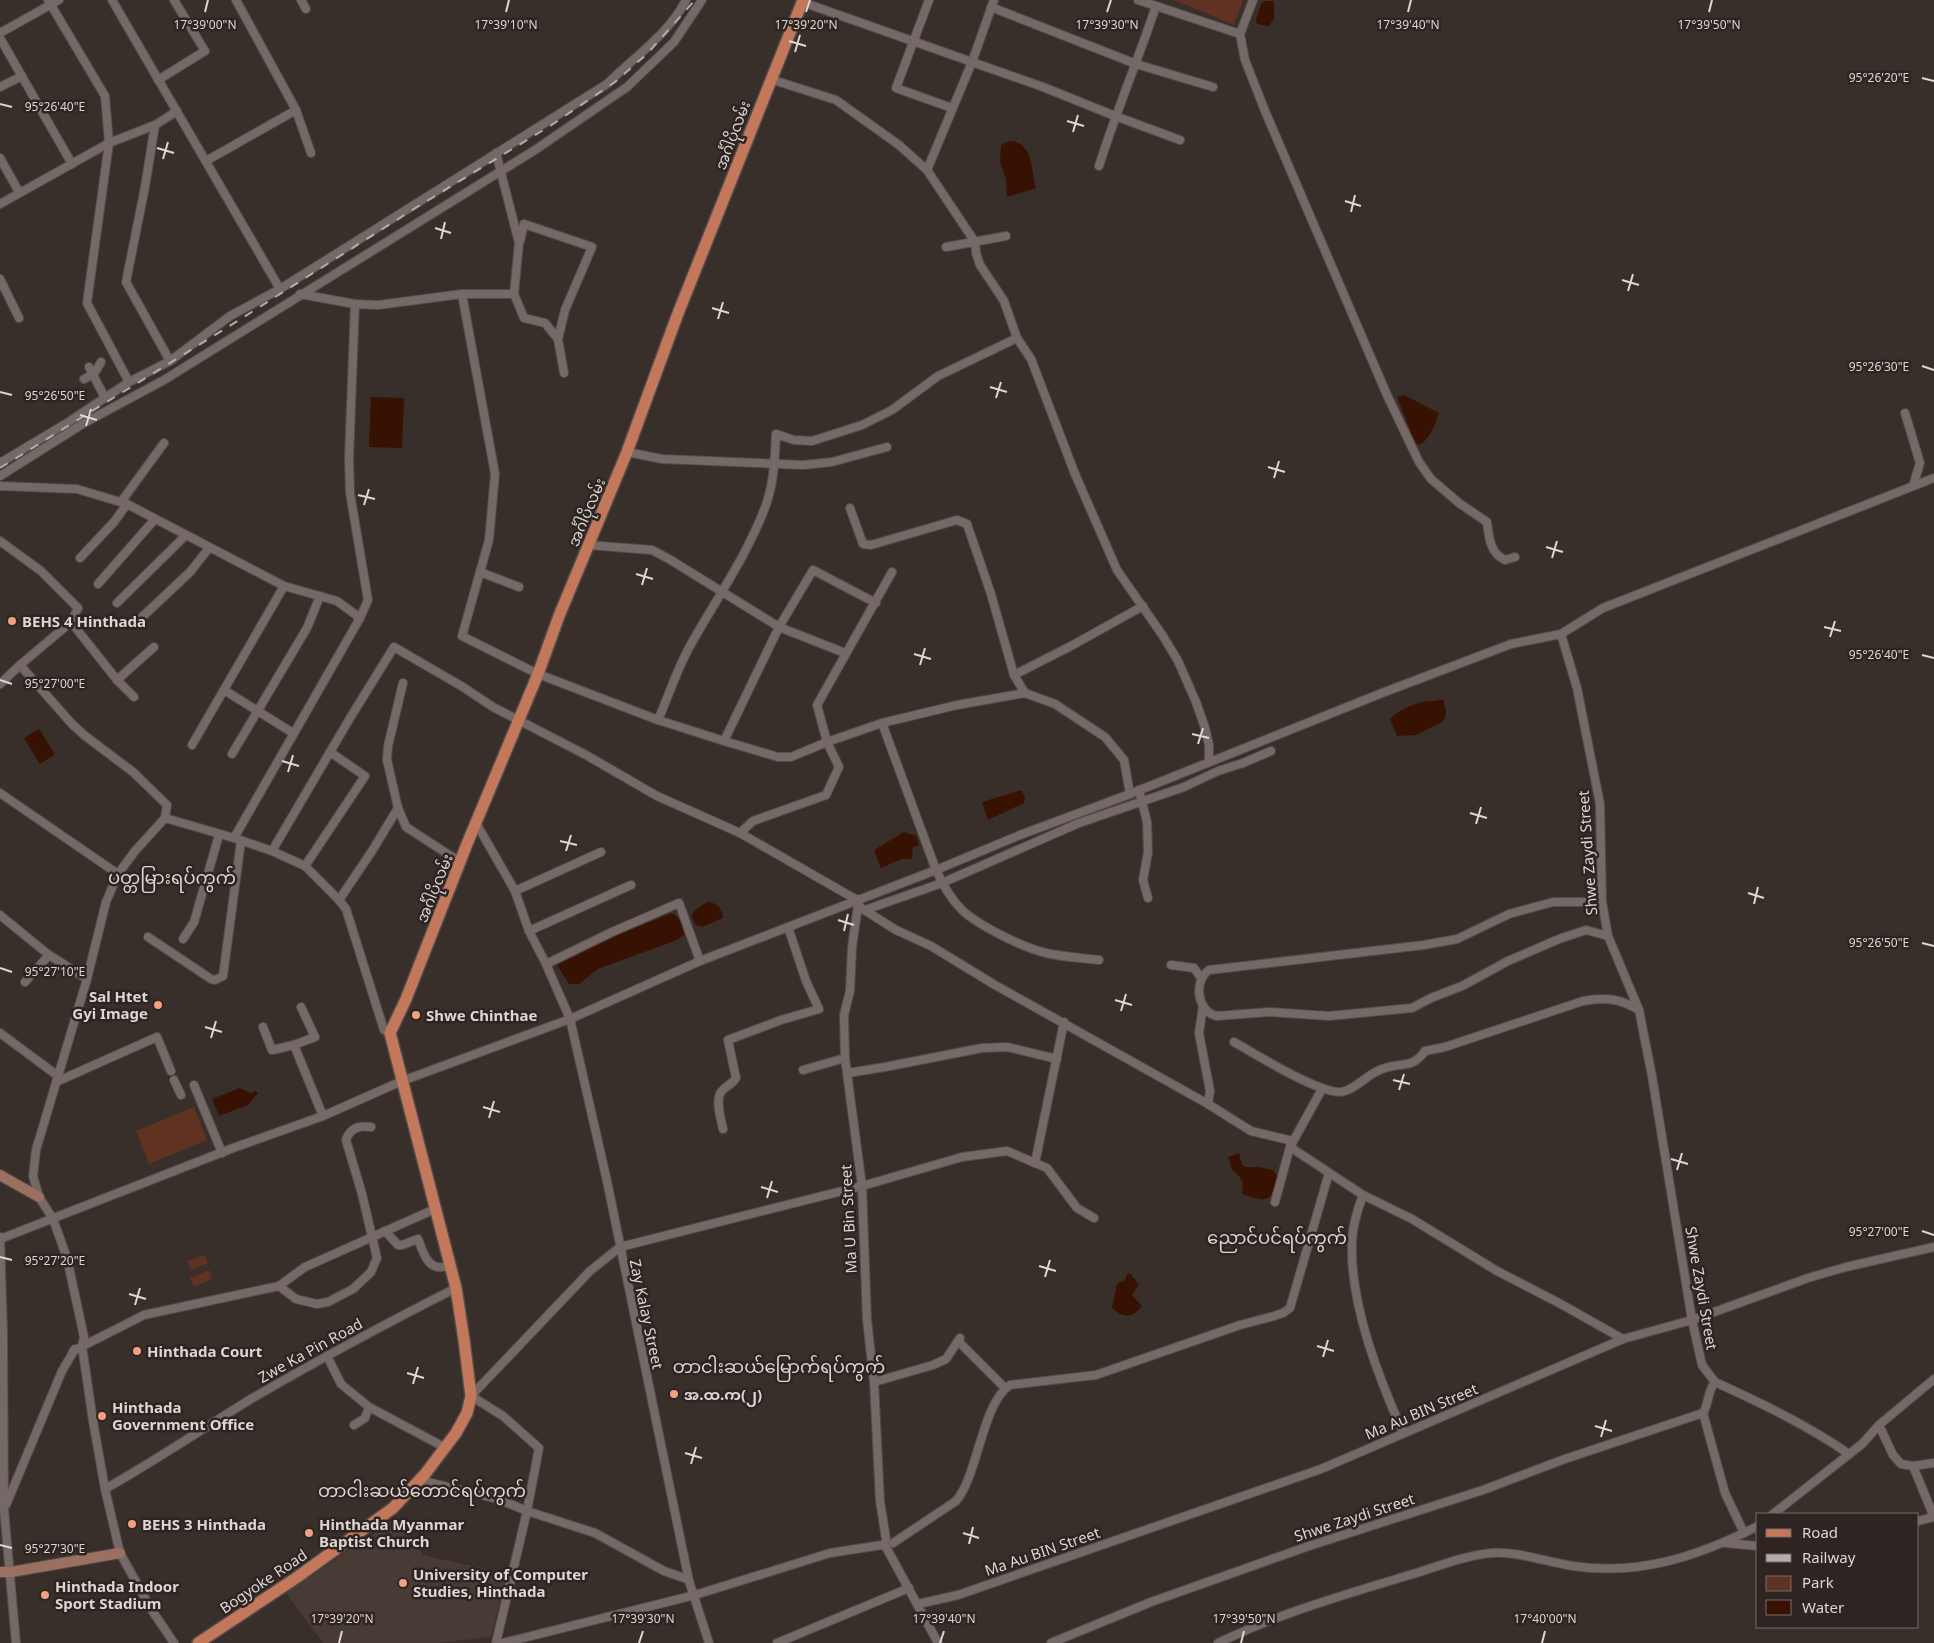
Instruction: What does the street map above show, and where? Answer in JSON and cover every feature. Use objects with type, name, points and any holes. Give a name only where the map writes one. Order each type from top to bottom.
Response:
[{"type":"main road","name":"အင်္ဂါပိုလမ်း","points":[[390,1033],[406,999],[518,719],[538,674],[559,616],[627,452],[677,316],[802,1]]},
{"type":"main road","points":[[390,1033],[456,1288],[471,1396]]},
{"type":"main road","name":"Bogyoke Road","points":[[198,1643],[296,1578],[393,1508],[419,1480],[456,1433],[467,1413],[471,1396]]},
{"type":"street","points":[[0,33],[49,2],[59,0]]},
{"type":"street","points":[[112,0],[280,289]]},
{"type":"street","points":[[158,80],[205,51],[174,0]]},
{"type":"street","points":[[236,0],[296,110],[310,153]]},
{"type":"street","points":[[301,0],[306,9]]},
{"type":"street","points":[[0,463],[129,382],[170,361],[230,316],[280,289],[607,84],[629,62],[660,38],[679,13],[686,0]]},
{"type":"street","points":[[0,476],[84,423],[164,380],[300,294],[501,172],[627,87],[674,42],[702,0]]},
{"type":"street","points":[[929,0],[915,42],[896,88],[952,108]]},
{"type":"street","points":[[1138,0],[1240,34]]},
{"type":"street","points":[[1253,0],[1240,34],[1245,60],[1264,111],[1387,395],[1419,462],[1431,479],[1487,522],[1491,547],[1498,557],[1505,560],[1515,557]]},
{"type":"street","points":[[802,1],[1043,87],[1180,140]]},
{"type":"street","points":[[49,2],[105,96],[109,143],[87,303],[129,382]]},
{"type":"street","points":[[928,170],[972,62],[993,4],[1136,64],[1213,88]]},
{"type":"street","points":[[1099,166],[1115,116],[1136,64],[1156,6]]},
{"type":"street","points":[[0,38],[72,164]]},
{"type":"street","points":[[0,87],[22,76]]},
{"type":"street","points":[[770,79],[836,100],[893,140],[928,170],[975,242],[980,266],[1004,301],[1017,338],[1031,359],[1075,474],[1117,570],[1178,661],[1196,702],[1209,745],[1208,762]]},
{"type":"street","points":[[206,161],[296,110]]},
{"type":"street","points":[[0,204],[109,143],[155,125],[177,111]]},
{"type":"street","points":[[155,125],[126,282],[170,361]]},
{"type":"street","points":[[496,154],[519,243]]},
{"type":"street","points":[[0,158],[19,192]]},
{"type":"street","points":[[558,339],[546,323],[524,318],[514,294],[519,243],[524,224],[592,247],[565,310],[558,339],[564,373]]},
{"type":"street","points":[[946,247],[1006,236]]},
{"type":"street","points":[[0,280],[19,318]]},
{"type":"street","points":[[300,294],[355,304],[378,305],[462,294],[514,294]]},
{"type":"street","points":[[462,294],[496,474],[488,540],[462,636],[538,674],[658,720],[724,742],[778,757],[791,757],[882,723],[957,705],[1024,693],[1054,704],[1105,738],[1124,760],[1130,794]]},
{"type":"street","points":[[148,937],[211,979],[215,980],[223,976],[238,840],[293,732],[360,618],[368,600],[350,494],[349,457],[355,304]]},
{"type":"street","points":[[658,720],[689,648],[722,592],[759,521],[767,500],[775,464],[776,434],[794,440],[812,441],[862,425],[898,406],[938,376],[1017,338]]},
{"type":"street","points":[[84,379],[94,374],[101,362]]},
{"type":"street","points":[[89,367],[105,398]]},
{"type":"street","points":[[1905,413],[1920,463],[1913,486]]},
{"type":"street","points":[[80,558],[114,522],[124,503],[164,443]]},
{"type":"street","points":[[627,452],[662,459],[803,465],[832,462],[887,447]]},
{"type":"street","points":[[860,904],[1020,835],[1130,794],[1511,644],[1561,634],[1603,608],[1934,478]]},
{"type":"street","points":[[0,486],[77,490],[124,503],[284,586],[337,601],[360,618]]},
{"type":"street","points":[[850,508],[863,544],[871,545],[957,520],[967,524],[991,594],[1014,675],[1024,693]]},
{"type":"street","points":[[98,584],[155,519]]},
{"type":"street","points":[[117,603],[185,536]]},
{"type":"street","points":[[0,541],[41,571],[78,608],[71,622],[0,684]]},
{"type":"street","points":[[588,545],[652,550],[779,627],[845,653]]},
{"type":"street","points":[[139,620],[190,572],[210,548]]},
{"type":"street","points":[[724,742],[779,627],[814,570],[876,603]]},
{"type":"street","points":[[480,572],[519,587]]},
{"type":"street","points":[[740,832],[753,821],[826,795],[839,767],[827,742],[817,705],[892,572]]},
{"type":"street","points":[[192,745],[284,586]]},
{"type":"street","points":[[232,754],[307,628],[320,596]]},
{"type":"street","points":[[1014,675],[1071,646],[1142,606]]},
{"type":"street","points":[[71,622],[117,680],[134,697]]},
{"type":"street","name":"Shwe Zaydi Street","points":[[1561,634],[1578,688],[1600,804],[1602,902],[1608,936],[1639,1010],[1652,1076],[1692,1320],[1702,1365],[1715,1382]]},
{"type":"street","points":[[117,680],[154,647]]},
{"type":"street","points":[[272,851],[394,647],[463,687],[493,707],[586,755],[657,796],[740,832],[860,904],[896,930],[931,946],[995,985],[1064,1022],[1251,1130],[1292,1144],[1329,1173],[1363,1195],[1412,1219],[1497,1271],[1623,1339]]},
{"type":"street","points":[[20,665],[72,724],[133,772],[167,805],[165,818],[118,874],[106,902],[87,979],[36,1150],[33,1176],[39,1197],[53,1219],[67,1258],[84,1337],[82,1346],[105,1488],[120,1553],[151,1609],[174,1643]]},
{"type":"street","points":[[403,683],[388,746],[387,760],[398,808],[406,827],[460,862]]},
{"type":"street","points":[[224,690],[293,732]]},
{"type":"street","points":[[882,723],[936,870],[942,883],[961,909],[1013,940],[1046,953],[1100,960]]},
{"type":"street","points":[[16,1643],[11,1572],[2,1512],[0,1238],[323,1116],[402,1081],[570,1019],[700,960],[788,926],[860,904],[942,883],[1079,823],[1141,802],[1272,751]]},
{"type":"street","points":[[305,866],[365,776],[330,752]]},
{"type":"street","points":[[1139,790],[1147,822],[1148,852],[1143,880],[1148,898]]},
{"type":"street","points":[[0,793],[118,874]]},
{"type":"street","points":[[339,900],[398,808]]},
{"type":"street","points":[[165,818],[272,851],[305,866],[346,909],[384,1030],[390,1033]]},
{"type":"street","name":"Zay Kalay Street","points":[[476,823],[515,891],[529,931],[570,1019],[607,1181],[689,1581],[695,1594],[709,1643]]},
{"type":"street","points":[[184,940],[194,922],[219,835]]},
{"type":"street","points":[[515,891],[601,852]]},
{"type":"street","points":[[529,931],[632,884]]},
{"type":"street","points":[[546,964],[678,902],[700,960]]},
{"type":"street","points":[[1602,902],[1553,902],[1509,914],[1458,939],[1329,957],[1209,970],[1201,978],[1199,994],[1203,1006],[1210,1014],[1217,1016],[1269,1012],[1328,1016],[1412,1008],[1431,998],[1462,986],[1508,961],[1558,938],[1586,930],[1608,936]]},
{"type":"street","name":"Ma U Bin Street","points":[[860,904],[852,947],[850,991],[844,1015],[845,1058],[862,1186],[867,1320],[874,1382],[880,1502],[887,1543],[938,1643]]},
{"type":"street","points":[[0,915],[49,955],[87,979]]},
{"type":"street","points":[[722,1129],[718,1102],[720,1094],[722,1090],[733,1084],[736,1078],[728,1040],[781,1020],[819,1009],[806,981],[788,926]]},
{"type":"street","points":[[25,982],[49,955]]},
{"type":"street","points":[[1171,965],[1194,968],[1201,978]]},
{"type":"street","points":[[1234,1042],[1322,1089],[1345,1092],[1371,1073],[1384,1068],[1413,1064],[1420,1059],[1425,1051],[1445,1047],[1583,1001],[1598,998],[1624,1001],[1639,1010]]},
{"type":"street","points":[[1203,1006],[1199,1033],[1210,1091],[1208,1104]]},
{"type":"street","points":[[262,1026],[272,1050],[315,1038],[301,1007]]},
{"type":"street","points":[[1035,1163],[1064,1022]]},
{"type":"street","points":[[0,1032],[57,1079]]},
{"type":"street","points":[[57,1079],[157,1037],[170,1071]]},
{"type":"street","points":[[294,1045],[323,1116]]},
{"type":"street","points":[[848,1073],[982,1048],[1007,1047],[1057,1058]]},
{"type":"street","points":[[803,1070],[845,1058]]},
{"type":"street","points":[[174,1080],[181,1095]]},
{"type":"street","points":[[194,1085],[222,1153]]},
{"type":"street","points":[[1275,1202],[1292,1144],[1322,1089]]},
{"type":"street","points":[[279,1286],[296,1299],[317,1304],[328,1302],[353,1289],[371,1272],[377,1258],[362,1194],[346,1140],[348,1132],[355,1128],[371,1127]]},
{"type":"street","points":[[496,1643],[527,1511],[539,1448],[503,1416],[471,1396],[590,1271],[620,1247],[862,1186],[962,1157],[1007,1151],[1047,1168],[1076,1208],[1094,1218]]},
{"type":"street","points":[[503,1643],[695,1594],[830,1553],[887,1543],[956,1502],[962,1494],[996,1401],[1005,1388],[1010,1385],[1096,1375],[1240,1325],[1284,1313],[1290,1308],[1329,1173]]},
{"type":"street","points":[[0,1175],[39,1197]]},
{"type":"street","points":[[1363,1195],[1354,1226],[1352,1267],[1362,1322],[1379,1375],[1403,1432]]},
{"type":"street","points":[[73,1351],[144,1315],[279,1286],[305,1267],[435,1209]]},
{"type":"street","points":[[385,1231],[398,1245],[418,1239],[426,1258],[435,1266],[444,1268],[450,1265]]},
{"type":"street","name":"Ma Au BIN Street","points":[[918,1604],[958,1595],[1321,1469],[1403,1432],[1521,1384],[1623,1339],[1692,1320],[1808,1278],[1934,1246]]},
{"type":"street","name":"Zwe Ka Pin Road","points":[[105,1488],[147,1465],[250,1400],[327,1356],[456,1288]]},
{"type":"street","points":[[2,1512],[62,1371],[73,1351],[84,1337]]},
{"type":"street","points":[[874,1382],[946,1359],[959,1340],[1005,1388]]},
{"type":"street","points":[[327,1356],[341,1384],[369,1407],[444,1448]]},
{"type":"street","points":[[1776,1513],[1862,1444],[1878,1425],[1934,1379]]},
{"type":"street","points":[[1744,1532],[1725,1493],[1703,1413],[1710,1388],[1715,1382],[1751,1398],[1820,1434],[1849,1454]]},
{"type":"street","points":[[354,1425],[365,1418],[369,1407]]},
{"type":"street","name":"Shwe Zaydi Street","points":[[1051,1643],[1151,1602],[1302,1548],[1483,1490],[1562,1460],[1703,1413]]},
{"type":"street","points":[[1878,1425],[1893,1455],[1901,1464],[1913,1466],[1934,1463]]},
{"type":"street","points":[[1913,1466],[1934,1517],[1919,1521]]},
{"type":"street","points":[[419,1480],[498,1499],[527,1511],[595,1533],[664,1571],[687,1578],[689,1581]]},
{"type":"street","points":[[1218,1643],[1254,1626],[1306,1606],[1467,1558],[1491,1554],[1520,1554],[1572,1566],[1601,1569],[1634,1568],[1677,1560],[1756,1527]]},
{"type":"street","points":[[1722,1542],[1756,1546]]},
{"type":"street","points":[[0,1572],[11,1572],[120,1553]]},
{"type":"street","points":[[777,1643],[909,1588]]},
{"type":"shaded area","name":"University of Computer Studies, Hinthada","points":[[398,1517],[423,1555],[507,1574],[491,1637],[438,1643],[323,1643],[286,1593]]},
{"type":"green space","points":[[1174,0],[1243,0],[1234,25]]},
{"type":"green space","points":[[194,1107],[207,1140],[149,1164],[136,1131]]},
{"type":"green space","points":[[205,1255],[208,1263],[191,1270],[187,1261]]},
{"type":"green space","points":[[209,1270],[212,1279],[194,1287],[190,1278]]},
{"type":"water","points":[[1274,1],[1274,19],[1269,26],[1257,24],[1256,19],[1262,2]]},
{"type":"water","points":[[1009,141],[1017,142],[1027,151],[1032,165],[1036,188],[1007,197],[1006,179],[1000,162],[1001,145]]},
{"type":"water","points":[[1404,395],[1439,413],[1429,436],[1419,445],[1415,442],[1397,397]]},
{"type":"water","points":[[371,397],[404,398],[402,448],[369,447]]},
{"type":"water","points":[[1443,699],[1446,711],[1442,722],[1416,735],[1397,736],[1390,719],[1393,716],[1401,710],[1414,705]]},
{"type":"water","points":[[39,729],[55,754],[40,764],[24,738]]},
{"type":"water","points":[[1021,790],[1025,796],[1024,803],[988,820],[982,802]]},
{"type":"water","points":[[904,832],[916,836],[919,845],[912,848],[913,854],[911,859],[902,859],[881,868],[874,850]]},
{"type":"water","points":[[707,902],[713,903],[718,907],[722,912],[723,918],[702,927],[696,925],[691,916],[695,910]]},
{"type":"water","points":[[672,913],[680,920],[684,935],[677,940],[598,969],[579,984],[569,984],[557,965],[618,935]]},
{"type":"water","points":[[240,1088],[251,1093],[255,1091],[258,1093],[248,1105],[219,1116],[212,1099]]},
{"type":"water","points":[[1239,1153],[1242,1165],[1245,1167],[1273,1170],[1278,1177],[1273,1192],[1267,1199],[1257,1199],[1242,1194],[1243,1183],[1232,1169],[1228,1157]]},
{"type":"water","points":[[1130,1273],[1139,1285],[1132,1295],[1142,1306],[1135,1313],[1127,1316],[1119,1314],[1112,1307],[1117,1284],[1125,1280],[1127,1274]]},
{"type":"railway","points":[[0,468],[550,126],[615,82],[647,54],[695,0]]},
{"type":"place","name":"BEHS 4 Hinthada","points":[[12,621]]},
{"type":"place","name":"Sal Htet Gyi Image","points":[[158,1005]]},
{"type":"place","name":"Shwe Chinthae","points":[[416,1015]]},
{"type":"place","name":"Hinthada Court","points":[[137,1351]]},
{"type":"place","name":"အ.ထ.က(၂)","points":[[674,1394]]},
{"type":"place","name":"Hinthada Government Office","points":[[102,1416]]},
{"type":"place","name":"BEHS 3 Hinthada","points":[[132,1524]]},
{"type":"place","name":"Hinthada Myanmar Baptist Church","points":[[309,1533]]},
{"type":"place","name":"University of Computer Studies, Hinthada","points":[[403,1583]]},
{"type":"place","name":"Hinthada Indoor Sport Stadium","points":[[45,1595]]},
{"type":"district","name":"ပတ္တမြားရပ်ကွက်","points":[[172,877]]},
{"type":"district","name":"ညောင်ပင်ရပ်ကွက်","points":[[1277,1237]]},
{"type":"district","name":"တာငါးဆယ်မြောက်ရပ်ကွက်","points":[[779,1366]]},
{"type":"district","name":"တာငါးဆယ်တောင်ရပ်ကွက်","points":[[422,1490]]}]
